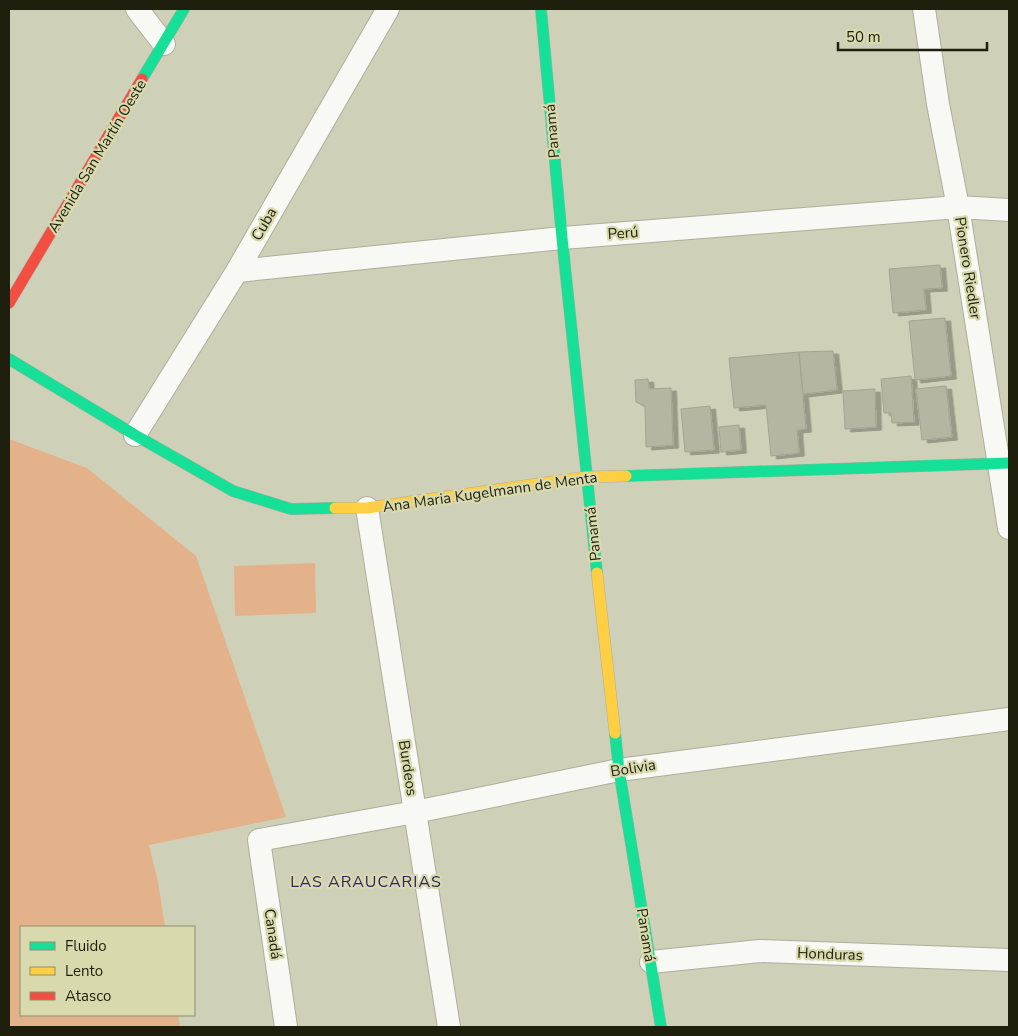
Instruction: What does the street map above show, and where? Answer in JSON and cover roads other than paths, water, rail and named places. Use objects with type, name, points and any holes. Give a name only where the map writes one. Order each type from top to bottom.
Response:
[{"type":"street","points":[[137,9],[164,44]]},
{"type":"street","name":"Avenida San Martín Oeste","points":[[9,303],[184,9]]},
{"type":"street","name":"Cuba","points":[[135,435],[237,271],[388,9]]},
{"type":"street","name":"Panamá","points":[[541,9],[586,476],[619,770],[661,1027]]},
{"type":"street","name":"Pionero Riedler","points":[[924,9],[938,104],[1004,463],[1009,528]]},
{"type":"street","name":"Perú","points":[[237,271],[562,238],[958,207],[1009,210]]},
{"type":"street","name":"Ana Maria Kugelmann de Menta","points":[[9,359],[233,492],[291,510],[367,508],[586,476],[1004,463]]},
{"type":"street","name":"Burdeos","points":[[367,508],[449,1027]]},
{"type":"street","name":"Bolivia","points":[[260,840],[415,812],[619,770],[1009,719]]},
{"type":"street","name":"Canadá","points":[[260,840],[286,1027]]},
{"type":"street","name":"Honduras","points":[[651,962],[760,951],[1009,960]]},
{"type":"district","name":"LAS ARAUCARIAS","points":[[366,881]]}]
